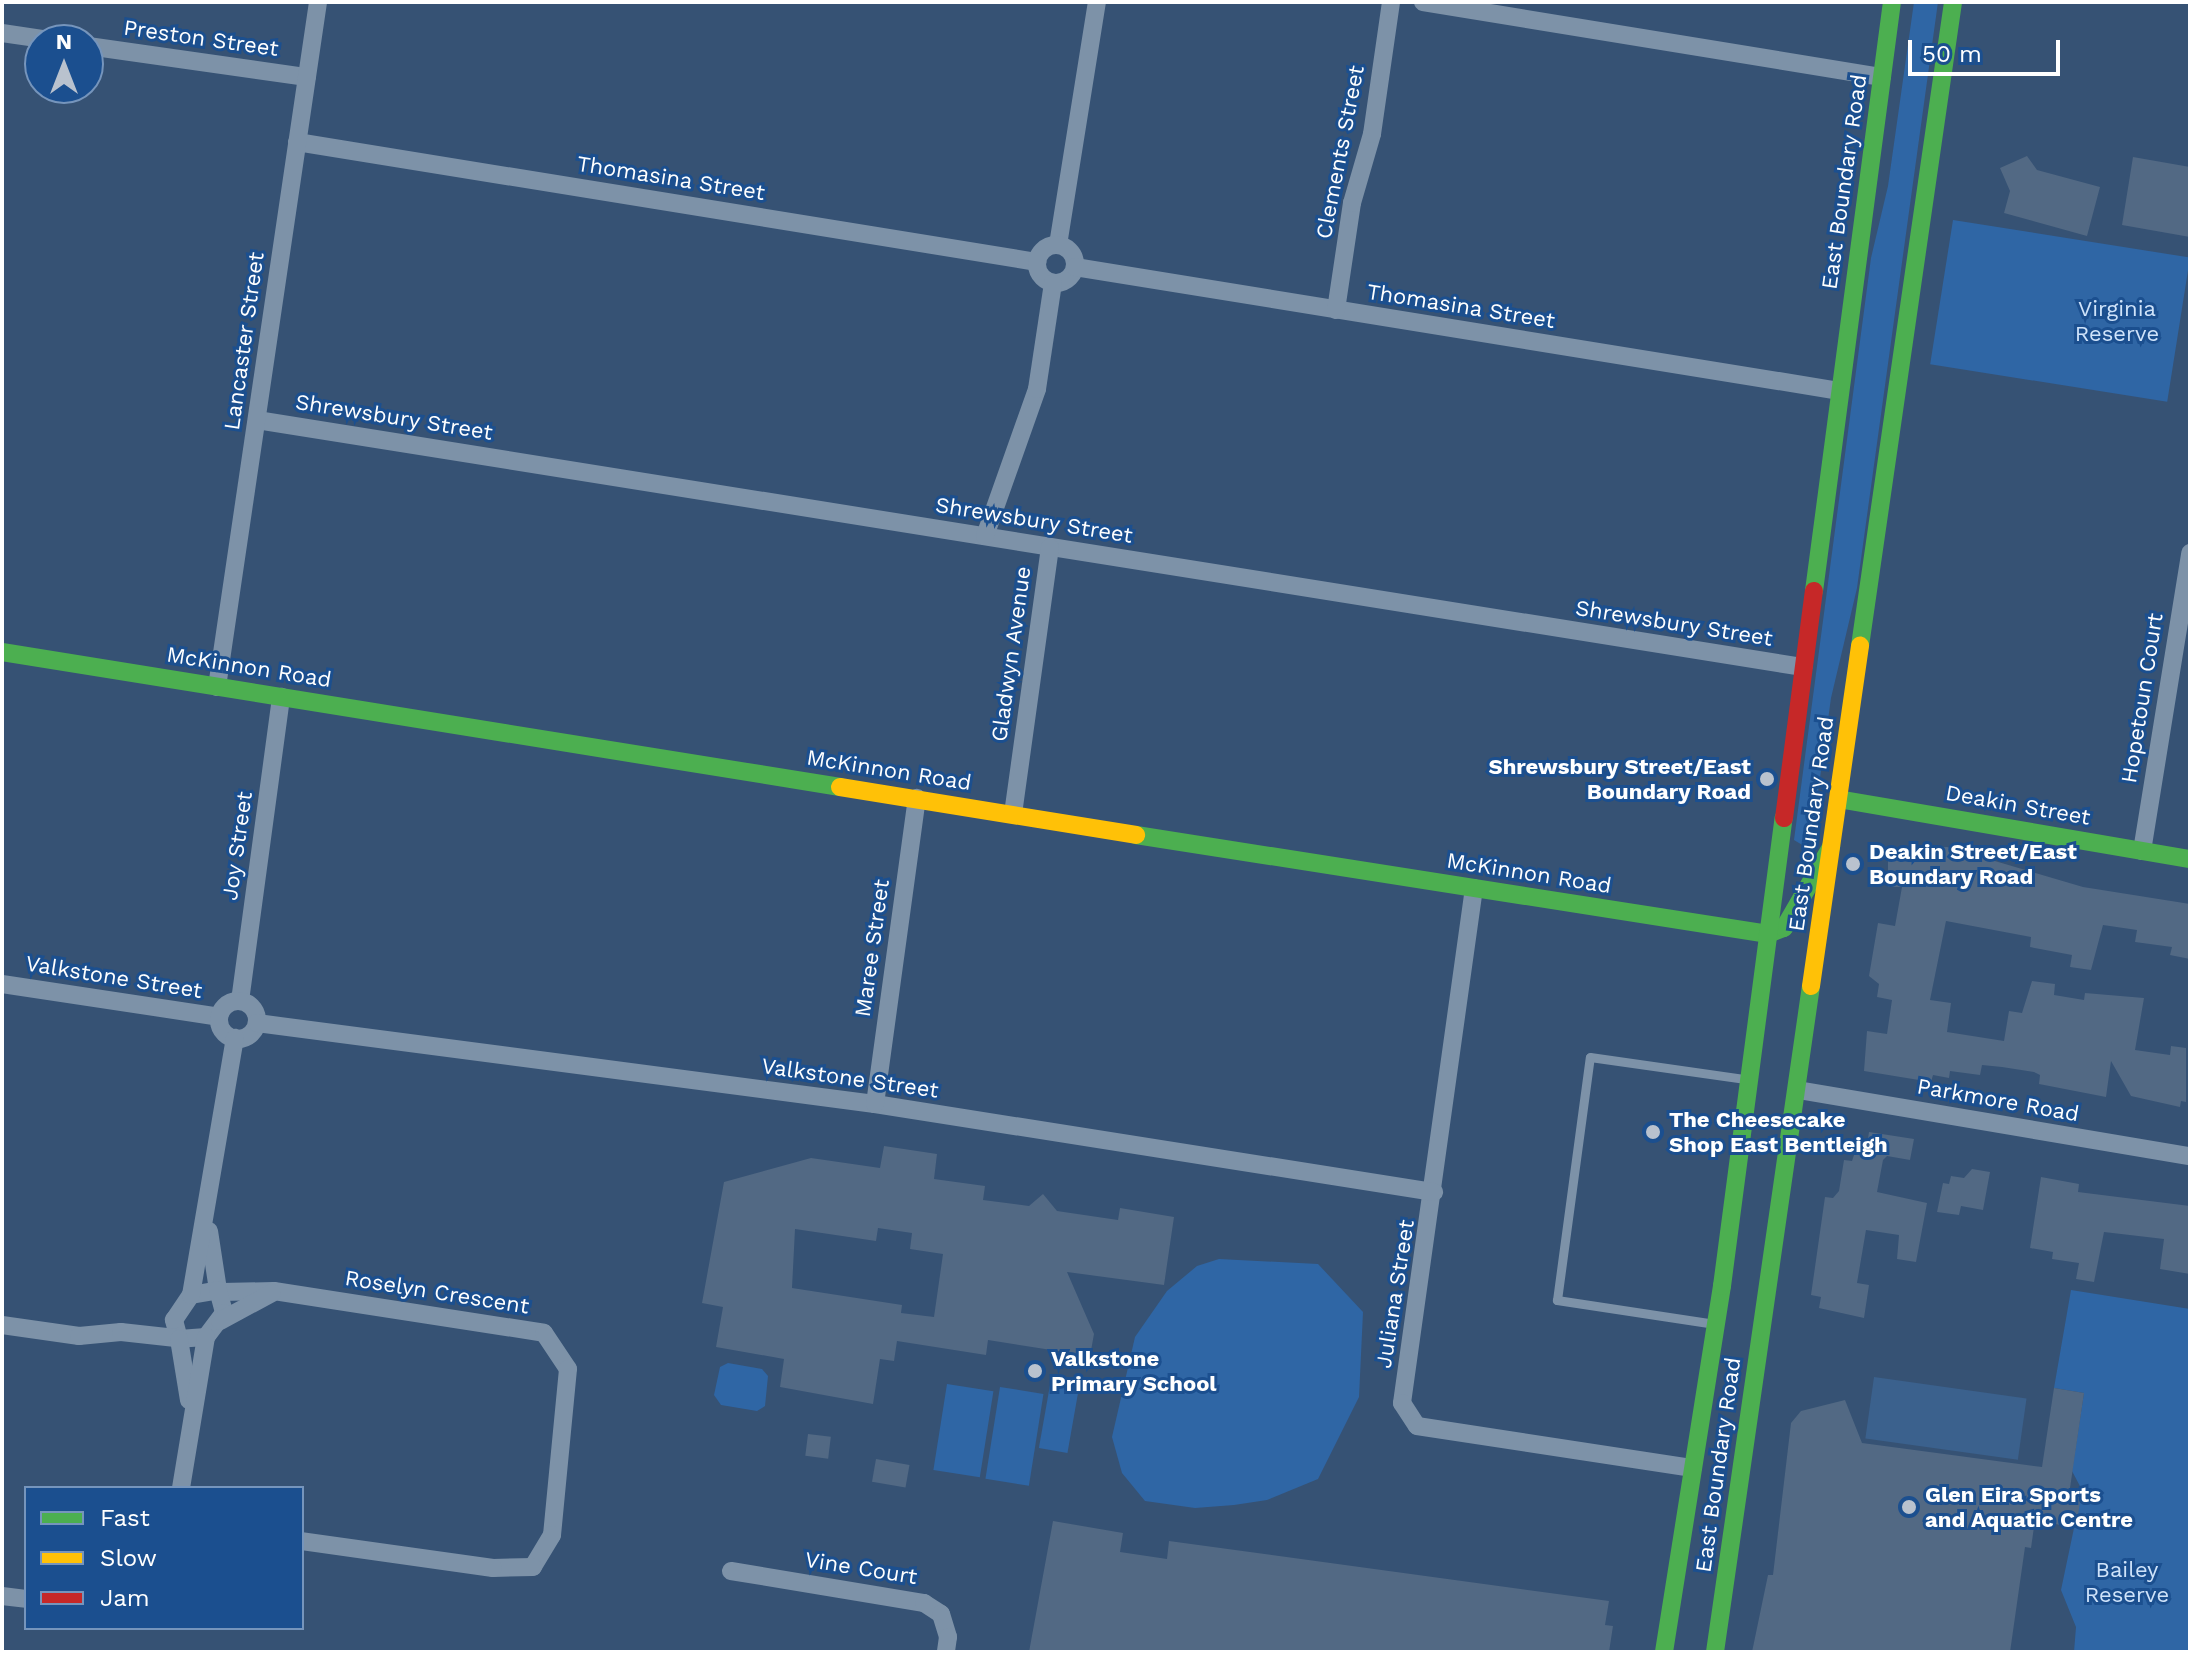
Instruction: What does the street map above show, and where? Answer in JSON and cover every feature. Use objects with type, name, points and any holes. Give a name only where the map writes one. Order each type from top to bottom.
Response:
[{"type":"main road","name":"East Boundary Road","points":[[1664,1652],[1716,1324],[1892,2]]},
{"type":"main road","name":"East Boundary Road","points":[[1715,1652],[1953,2]]},
{"type":"main road","name":"McKinnon Road","points":[[2,652],[1768,934]]},
{"type":"main road","name":"Deakin Street","points":[[1838,799],[2190,859]]},
{"type":"main road","points":[[1779,850],[1831,847]]},
{"type":"main road","points":[[1768,934],[1784,928],[1795,915],[1831,847]]},
{"type":"street","name":"Lancaster Street","points":[[217,687],[318,2]]},
{"type":"street","points":[[1058,245],[1097,2]]},
{"type":"street","name":"Clements Street","points":[[1336,310],[1352,203],[1372,134],[1391,2]]},
{"type":"street","points":[[1423,2],[1882,77]]},
{"type":"street","points":[[2,33],[24,36]]},
{"type":"street","name":"Preston Street","points":[[104,48],[307,77]]},
{"type":"street","name":"Thomasina Street","points":[[297,142],[1037,262]]},
{"type":"street","points":[[1058,245],[1073,255],[1075,267],[1070,277],[1053,283],[1042,278],[1037,262],[1047,247],[1058,245]]},
{"type":"street","name":"Thomasina Street","points":[[1075,267],[1840,391]]},
{"type":"street","points":[[985,536],[1037,389],[1053,283]]},
{"type":"street","name":"Shrewsbury Street","points":[[257,420],[1803,667]]},
{"type":"street","name":"Gladwyn Avenue","points":[[1013,814],[1050,548]]},
{"type":"street","name":"Hopetoun Court","points":[[2142,851],[2190,553]]},
{"type":"street","name":"Joy Street","points":[[240,1001],[281,697]]},
{"type":"street","name":"Maree Street","points":[[875,1104],[917,798]]},
{"type":"street","name":"Juliana Street","points":[[1474,888],[1434,1192],[1402,1403],[1417,1426],[1693,1468]]},
{"type":"street","name":"Valkstone Street","points":[[2,984],[219,1017]]},
{"type":"street","points":[[240,1001],[251,1006],[257,1023],[252,1033],[235,1038],[221,1029],[219,1017],[229,1003],[240,1001]]},
{"type":"street","name":"Valkstone Street","points":[[257,1023],[875,1104],[1434,1192]]},
{"type":"street","points":[[2,1325],[79,1336],[121,1332],[176,1316],[191,1295],[207,1220],[235,1038]]},
{"type":"street","name":"Parkmore Road","points":[[1798,1090],[2190,1156]]},
{"type":"street","points":[[207,1220],[220,1291],[220,1321]]},
{"type":"street","name":"Roselyn Crescent","points":[[191,1295],[220,1291],[274,1291],[544,1333],[568,1369],[552,1535],[533,1567],[493,1568],[304,1541]]},
{"type":"street","points":[[181,1486],[191,1411],[206,1337],[220,1321],[274,1291]]},
{"type":"street","points":[[176,1316],[191,1411]]},
{"type":"street","points":[[121,1332],[178,1338],[206,1337]]},
{"type":"street","name":"Vine Court","points":[[731,1571],[924,1603],[941,1614],[948,1637],[946,1652]]},
{"type":"street","points":[[3,1601],[24,1599]]},
{"type":"lane","points":[[1716,1324],[1557,1300],[1590,1057],[1749,1080]]},
{"type":"green space","points":[[1914,2],[1938,2],[1857,588],[1831,698],[1812,836],[1804,846],[1794,840],[1871,258],[1888,186]]},
{"type":"green space","name":"Virginia Reserve","points":[[1953,220],[2190,258],[2167,402],[1930,364]]},
{"type":"green space","points":[[1219,1259],[1318,1264],[1363,1312],[1359,1397],[1318,1479],[1267,1500],[1234,1505],[1195,1508],[1145,1501],[1122,1473],[1112,1437],[1135,1337],[1167,1291],[1197,1266]]},
{"type":"green space","name":"Bailey Reserve","points":[[2071,1290],[2190,1309],[2190,1652],[2074,1652],[2076,1627],[2061,1590],[2082,1490],[2072,1471],[2084,1393],[2054,1388]]},
{"type":"green space","points":[[728,1363],[762,1369],[768,1376],[765,1406],[757,1411],[721,1405],[714,1395],[720,1367]]},
{"type":"green space","points":[[947,1384],[993,1391],[980,1477],[933,1470]]},
{"type":"green space","points":[[1050,1385],[1079,1390],[1067,1453],[1039,1448]]},
{"type":"green space","points":[[1000,1387],[1043,1394],[1029,1486],[985,1479]]},
{"type":"shaded area","points":[[1874,1377],[2027,1398],[2018,1460],[1865,1438]]},
{"type":"building","points":[[2027,156],[2037,170],[2100,187],[2087,236],[2004,213],[2010,191],[2000,168]]},
{"type":"building","points":[[2133,157],[2190,167],[2190,237],[2122,225]]},
{"type":"building","points":[[1947,847],[2083,887],[2190,904],[2190,959],[2170,955],[2172,947],[2135,942],[2137,930],[2103,925],[2091,970],[2070,967],[2072,955],[2030,947],[2031,937],[1946,921],[1930,1000],[1951,1003],[1947,1032],[2004,1041],[2009,1011],[2022,1013],[2032,981],[2055,984],[2054,995],[2084,1000],[2085,993],[2144,998],[2135,1050],[2170,1055],[2171,1046],[2186,1048],[2186,1102],[2181,1101],[2180,1107],[2131,1096],[2111,1061],[2106,1097],[2039,1084],[2040,1075],[2034,1072],[2002,1067],[1982,1065],[1980,1075],[1950,1071],[1949,1078],[1933,1075],[1931,1082],[1864,1071],[1867,1031],[1887,1034],[1892,1000],[1877,997],[1879,984],[1869,976],[1878,923],[1895,926],[1902,887],[1888,887],[1888,849]]},
{"type":"building","points":[[1869,1132],[1914,1139],[1910,1160],[1887,1156],[1883,1160],[1877,1192],[1927,1203],[1916,1262],[1897,1259],[1899,1235],[1866,1230],[1857,1283],[1869,1285],[1864,1318],[1819,1308],[1821,1297],[1811,1295],[1825,1197],[1833,1198],[1839,1191],[1844,1160],[1852,1161],[1858,1143],[1867,1145]]},
{"type":"building","points":[[884,1146],[937,1154],[934,1179],[985,1186],[983,1200],[1029,1206],[1043,1194],[1057,1211],[1118,1220],[1120,1208],[1174,1217],[1164,1285],[1067,1272],[1094,1334],[1090,1356],[988,1340],[986,1355],[897,1341],[894,1361],[880,1359],[873,1404],[780,1387],[784,1359],[716,1347],[723,1307],[702,1303],[724,1182],[811,1158],[880,1168]],"holes":[[[878,1228],[912,1233],[910,1249],[943,1254],[934,1317],[901,1313],[902,1305],[792,1288],[795,1229],[876,1241]]]},
{"type":"building","points":[[1972,1169],[1990,1172],[1983,1210],[1961,1206],[1959,1215],[1937,1212],[1943,1183],[1949,1184],[1951,1176],[1964,1178]]},
{"type":"building","points":[[2041,1177],[2079,1184],[2078,1192],[2190,1206],[2190,1274],[2160,1269],[2164,1239],[2104,1232],[2094,1282],[2076,1279],[2079,1263],[2052,1259],[2053,1252],[2030,1248]]},
{"type":"building","name":"Glen Eira Sports and Aquatic Centre","points":[[2054,1388],[2084,1393],[2070,1488],[2082,1489],[2076,1528],[2035,1520],[2031,1548],[2025,1547],[2010,1652],[1752,1652],[1768,1575],[1773,1575],[1791,1423],[1801,1411],[1845,1400],[1862,1443],[2042,1467]]},
{"type":"building","points":[[808,1434],[831,1437],[828,1459],[805,1456]]},
{"type":"building","points":[[876,1459],[909,1465],[905,1488],[872,1482]]},
{"type":"building","points":[[1053,1521],[1123,1533],[1120,1552],[1167,1559],[1169,1541],[1609,1601],[1605,1625],[1613,1626],[1609,1652],[1029,1652]]},
{"type":"traffic: fast","points":[[1814,591],[1892,2]]},
{"type":"traffic: fast","points":[[1860,646],[1953,2]]},
{"type":"traffic: fast","points":[[2,652],[840,787]]},
{"type":"traffic: fast","points":[[1838,799],[2190,859]]},
{"type":"traffic: fast","points":[[1664,1652],[1722,1286],[1784,818]]},
{"type":"traffic: fast","points":[[1136,835],[1768,934],[1784,928],[1831,847]]},
{"type":"traffic: fast","points":[[1715,1652],[1811,986]]},
{"type":"traffic: slow","points":[[1811,986],[1860,646]]},
{"type":"traffic: slow","points":[[840,787],[1136,835]]},
{"type":"traffic: jam","points":[[1784,818],[1814,591]]},
{"type":"place","name":"Shrewsbury Street/East Boundary Road","points":[[1767,779]]},
{"type":"place","name":"Deakin Street/East Boundary Road","points":[[1853,864]]},
{"type":"place","name":"The Cheesecake Shop East Bentleigh","points":[[1653,1132]]},
{"type":"place","name":"Valkstone Primary School","points":[[1035,1371]]},
{"type":"place","name":"Glen Eira Sports and Aquatic Centre","points":[[1909,1507]]}]
